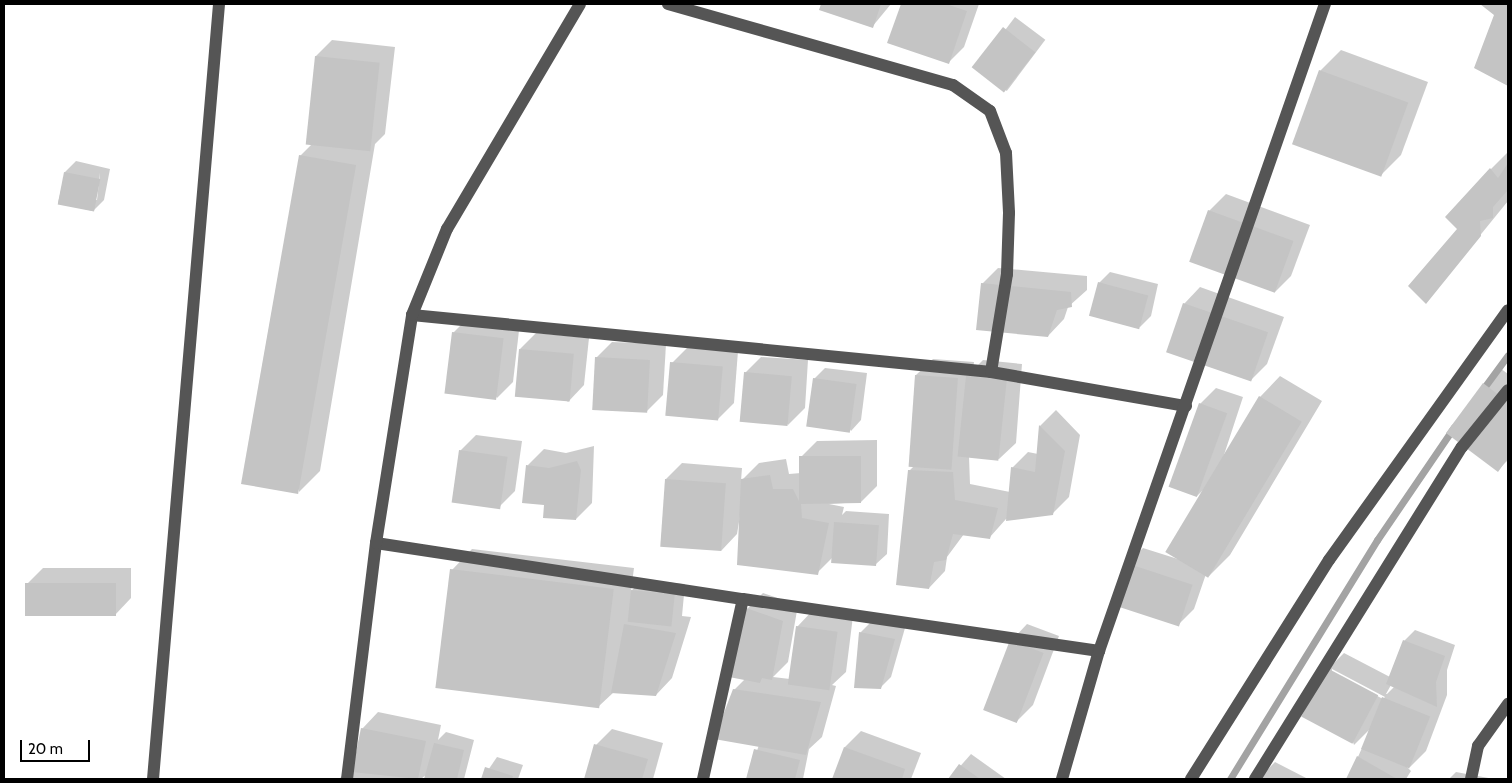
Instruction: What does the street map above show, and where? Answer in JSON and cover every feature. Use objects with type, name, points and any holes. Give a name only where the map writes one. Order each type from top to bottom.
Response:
[{"type":"street","points":[[153,779],[219,4]]},
{"type":"street","points":[[346,779],[376,543],[412,315],[447,229],[580,4]]},
{"type":"street","points":[[668,4],[953,85],[990,111],[1006,153],[1009,213],[1007,274],[991,372]]},
{"type":"street","points":[[1062,779],[1099,651],[1325,4]]},
{"type":"street","points":[[1192,779],[1329,560],[1508,310]]},
{"type":"street","points":[[412,315],[991,372],[1186,406]]},
{"type":"street","points":[[1255,779],[1462,447],[1508,390]]},
{"type":"street","points":[[376,543],[1099,651]]},
{"type":"street","points":[[703,779],[743,599]]},
{"type":"street","points":[[1471,779],[1478,746],[1508,704]]},
{"type":"building","points":[[821,4],[881,4],[873,28],[819,10]]},
{"type":"building","points":[[901,4],[946,4],[967,11],[949,64],[887,43]]},
{"type":"building","points":[[1480,4],[1508,4],[1508,86],[1474,68],[1494,15]]},
{"type":"building","points":[[1003,27],[1035,52],[1004,92],[972,67]]},
{"type":"building","points":[[315,56],[380,63],[370,151],[306,145]]},
{"type":"building","points":[[1319,70],[1408,102],[1381,177],[1292,144]]},
{"type":"building","points":[[299,155],[356,165],[298,494],[241,484]]},
{"type":"building","points":[[1508,163],[1508,190],[1493,207],[1493,218],[1480,221],[1481,236],[1426,304],[1408,286],[1457,229],[1445,217],[1490,168],[1498,178]]},
{"type":"building","points":[[64,172],[100,179],[94,211],[58,204]]},
{"type":"building","points":[[1208,210],[1294,241],[1275,293],[1189,262]]},
{"type":"building","points":[[1098,282],[1148,295],[1139,329],[1089,316]]},
{"type":"building","points":[[981,283],[1071,292],[1072,307],[1057,310],[1048,337],[976,330]]},
{"type":"building","points":[[1183,303],[1268,332],[1251,381],[1166,352]]},
{"type":"building","points":[[452,332],[504,338],[496,400],[444,394]]},
{"type":"building","points":[[519,349],[574,354],[570,402],[515,397]]},
{"type":"building","points":[[595,357],[650,360],[647,413],[592,410]]},
{"type":"building","points":[[670,362],[723,367],[718,420],[665,416]]},
{"type":"building","points":[[744,372],[792,376],[787,426],[740,422]]},
{"type":"building","points":[[915,375],[958,378],[951,470],[909,467]]},
{"type":"building","points":[[966,376],[1007,380],[998,461],[958,457]]},
{"type":"building","points":[[813,378],[857,384],[850,433],[806,427]]},
{"type":"building","points":[[1483,383],[1508,402],[1508,458],[1498,472],[1446,433]]},
{"type":"building","points":[[1259,396],[1302,422],[1208,578],[1165,552]]},
{"type":"building","points":[[1199,403],[1227,413],[1197,497],[1169,487]]},
{"type":"building","points":[[1039,425],[1065,451],[1053,515],[1006,521],[1011,467],[1035,472]]},
{"type":"building","points":[[459,450],[508,457],[500,509],[452,502]]},
{"type":"building","points":[[799,456],[861,456],[861,503],[801,504],[802,518],[829,523],[818,575],[737,565],[741,479],[770,475],[773,489],[793,489],[799,501]]},
{"type":"building","points":[[577,461],[581,470],[576,520],[543,518],[544,505],[522,503],[526,465],[549,468]]},
{"type":"building","points":[[908,470],[953,472],[955,500],[998,508],[990,539],[953,534],[946,560],[934,562],[929,589],[896,585]]},
{"type":"building","points":[[665,479],[726,483],[721,551],[660,547]]},
{"type":"building","points":[[834,522],[879,525],[876,566],[831,563]]},
{"type":"building","points":[[1126,563],[1193,585],[1179,626],[1112,605]]},
{"type":"building","points":[[450,569],[614,589],[599,708],[435,688]]},
{"type":"building","points":[[25,583],[116,583],[116,616],[25,616]]},
{"type":"building","points":[[631,590],[675,595],[671,626],[628,622]]},
{"type":"building","points":[[746,608],[783,621],[772,680],[762,678],[760,683],[729,677]]},
{"type":"building","points":[[624,624],[676,633],[656,696],[611,693]]},
{"type":"building","points":[[796,626],[838,632],[829,690],[788,684]]},
{"type":"building","points":[[859,632],[895,639],[881,689],[854,688]]},
{"type":"building","points":[[1010,640],[1044,653],[1017,723],[983,710]]},
{"type":"building","points":[[1403,640],[1445,656],[1436,682],[1437,707],[1386,684]]},
{"type":"building","points":[[1327,668],[1378,695],[1352,744],[1301,717]]},
{"type":"building","points":[[733,689],[821,702],[806,755],[714,739]]},
{"type":"building","points":[[1382,697],[1430,716],[1409,768],[1361,749]]},
{"type":"building","points":[[361,728],[426,741],[418,779],[352,772]]},
{"type":"building","points":[[434,743],[464,750],[457,779],[424,779]]},
{"type":"building","points":[[594,744],[648,759],[642,779],[584,779]]},
{"type":"building","points":[[844,747],[905,769],[902,779],[832,779]]},
{"type":"building","points":[[754,749],[800,760],[795,779],[746,779]]},
{"type":"building","points":[[1357,756],[1397,779],[1346,779]]},
{"type":"building","points":[[959,764],[980,779],[948,779]]},
{"type":"building","points":[[485,767],[513,776],[512,779],[481,779]]},
{"type":"waterway","points":[[1480,393],[1508,355]]},
{"type":"waterway","points":[[1230,779],[1377,540],[1454,427]]}]
